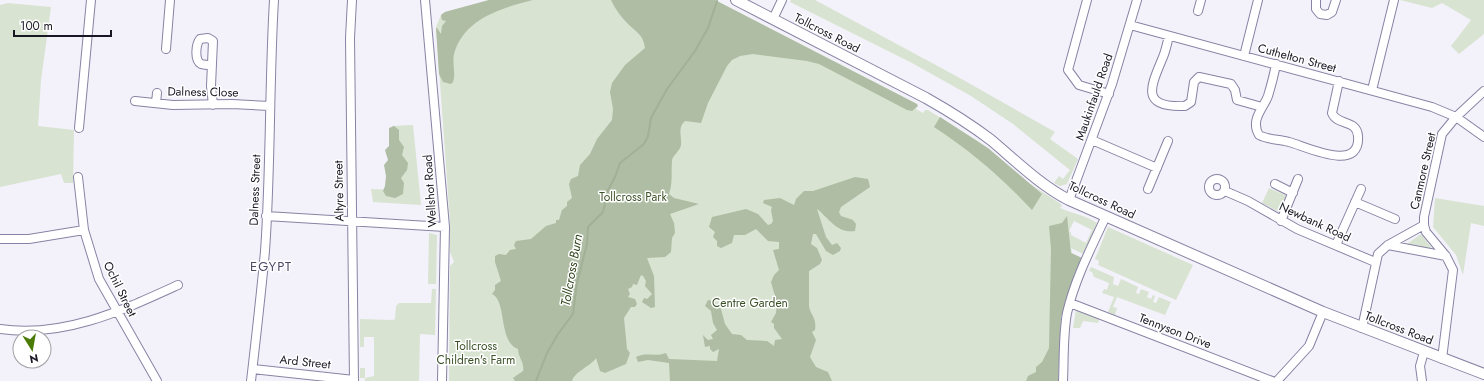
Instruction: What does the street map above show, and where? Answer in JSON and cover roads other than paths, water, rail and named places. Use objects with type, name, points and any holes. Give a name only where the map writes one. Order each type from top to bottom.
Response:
[{"type":"street","points":[[79,128],[91,0]]},
{"type":"street","points":[[166,49],[170,0]]},
{"type":"street","name":"Dalness Street","points":[[251,381],[265,251],[270,70],[274,0]]},
{"type":"street","name":"Altyre Street","points":[[352,0],[350,38],[354,380]]},
{"type":"street","name":"Wellshot Road","points":[[425,0],[445,227],[442,381]]},
{"type":"street","name":"Tollcross Road","points":[[736,0],[926,98],[956,116],[980,132],[1049,188],[1069,200],[1323,312],[1484,374]]},
{"type":"street","points":[[772,19],[782,0]]},
{"type":"street","points":[[1087,0],[1068,70],[1079,85],[1109,94]]},
{"type":"street","name":"Maukinfauld Road","points":[[1069,200],[1109,94],[1137,0]]},
{"type":"street","points":[[1198,11],[1201,0]]},
{"type":"street","points":[[1244,56],[1258,0]]},
{"type":"street","points":[[1316,0],[1316,9],[1320,14],[1327,15],[1332,12],[1336,0]]},
{"type":"street","points":[[1372,90],[1394,0]]},
{"type":"street","name":"Cuthelton Street","points":[[1130,25],[1432,107],[1456,117],[1484,137]]},
{"type":"street","points":[[1169,36],[1165,52],[1151,86],[1152,96],[1154,99],[1162,104],[1185,106],[1191,102],[1194,82],[1196,79],[1203,76],[1219,83],[1231,84],[1235,90],[1237,100],[1262,108]]},
{"type":"street","points":[[1276,64],[1268,95],[1256,122],[1257,131],[1262,136],[1291,142],[1328,155],[1345,154],[1355,149],[1357,144],[1358,135],[1354,126],[1337,119],[1332,113],[1339,81]]},
{"type":"street","points":[[212,65],[211,86],[213,105]]},
{"type":"street","name":"Canmore Street","points":[[1442,359],[1454,275],[1451,264],[1429,236],[1424,225],[1441,138],[1444,130],[1484,91]]},
{"type":"street","points":[[156,103],[157,93]]},
{"type":"street","name":"Dalness Close","points":[[135,101],[173,105],[270,106]]},
{"type":"street","points":[[1092,140],[1157,168]]},
{"type":"street","points":[[1148,189],[1168,141]]},
{"type":"street","name":"Ochil Street","points":[[78,177],[84,230],[99,279],[157,381]]},
{"type":"street","points":[[1281,221],[1298,179]]},
{"type":"street","points":[[1275,184],[1293,193]]},
{"type":"street","points":[[1336,245],[1361,189]]},
{"type":"street","name":"Newbank Road","points":[[1225,191],[1252,203],[1281,221],[1304,232],[1375,262]]},
{"type":"street","points":[[1355,202],[1395,219]]},
{"type":"street","points":[[266,216],[445,227]]},
{"type":"street","points":[[1063,381],[1066,324],[1070,303],[1085,261],[1106,216]]},
{"type":"street","points":[[1362,328],[1375,262],[1382,250],[1388,245],[1424,225]]},
{"type":"street","points":[[0,239],[29,239],[84,230]]},
{"type":"street","points":[[1388,245],[1446,256]]},
{"type":"street","points":[[0,329],[42,331],[82,324],[117,313],[178,285]]},
{"type":"street","name":"Tennyson Drive","points":[[1070,303],[1272,381]]},
{"type":"street","points":[[1278,381],[1309,346],[1323,312]]},
{"type":"street","points":[[1422,381],[1420,366],[1424,352]]},
{"type":"street","name":"Ard Street","points":[[253,369],[354,380]]},
{"type":"waterway","name":"Tollcross Burn","points":[[536,381],[547,353],[558,334],[573,314],[577,283],[587,244],[588,227],[603,212],[608,190],[620,163],[644,144],[648,136],[651,118],[667,89],[695,51],[708,28],[717,1]]},
{"type":"district","name":"EGYPT","points":[[271,266]]},
{"type":"park label","name":"Tollcross Park","points":[[633,197]]},
{"type":"park label","name":"Centre Garden","points":[[750,303]]},
{"type":"park label","name":"Tollcross Children's Farm","points":[[476,353]]}]
